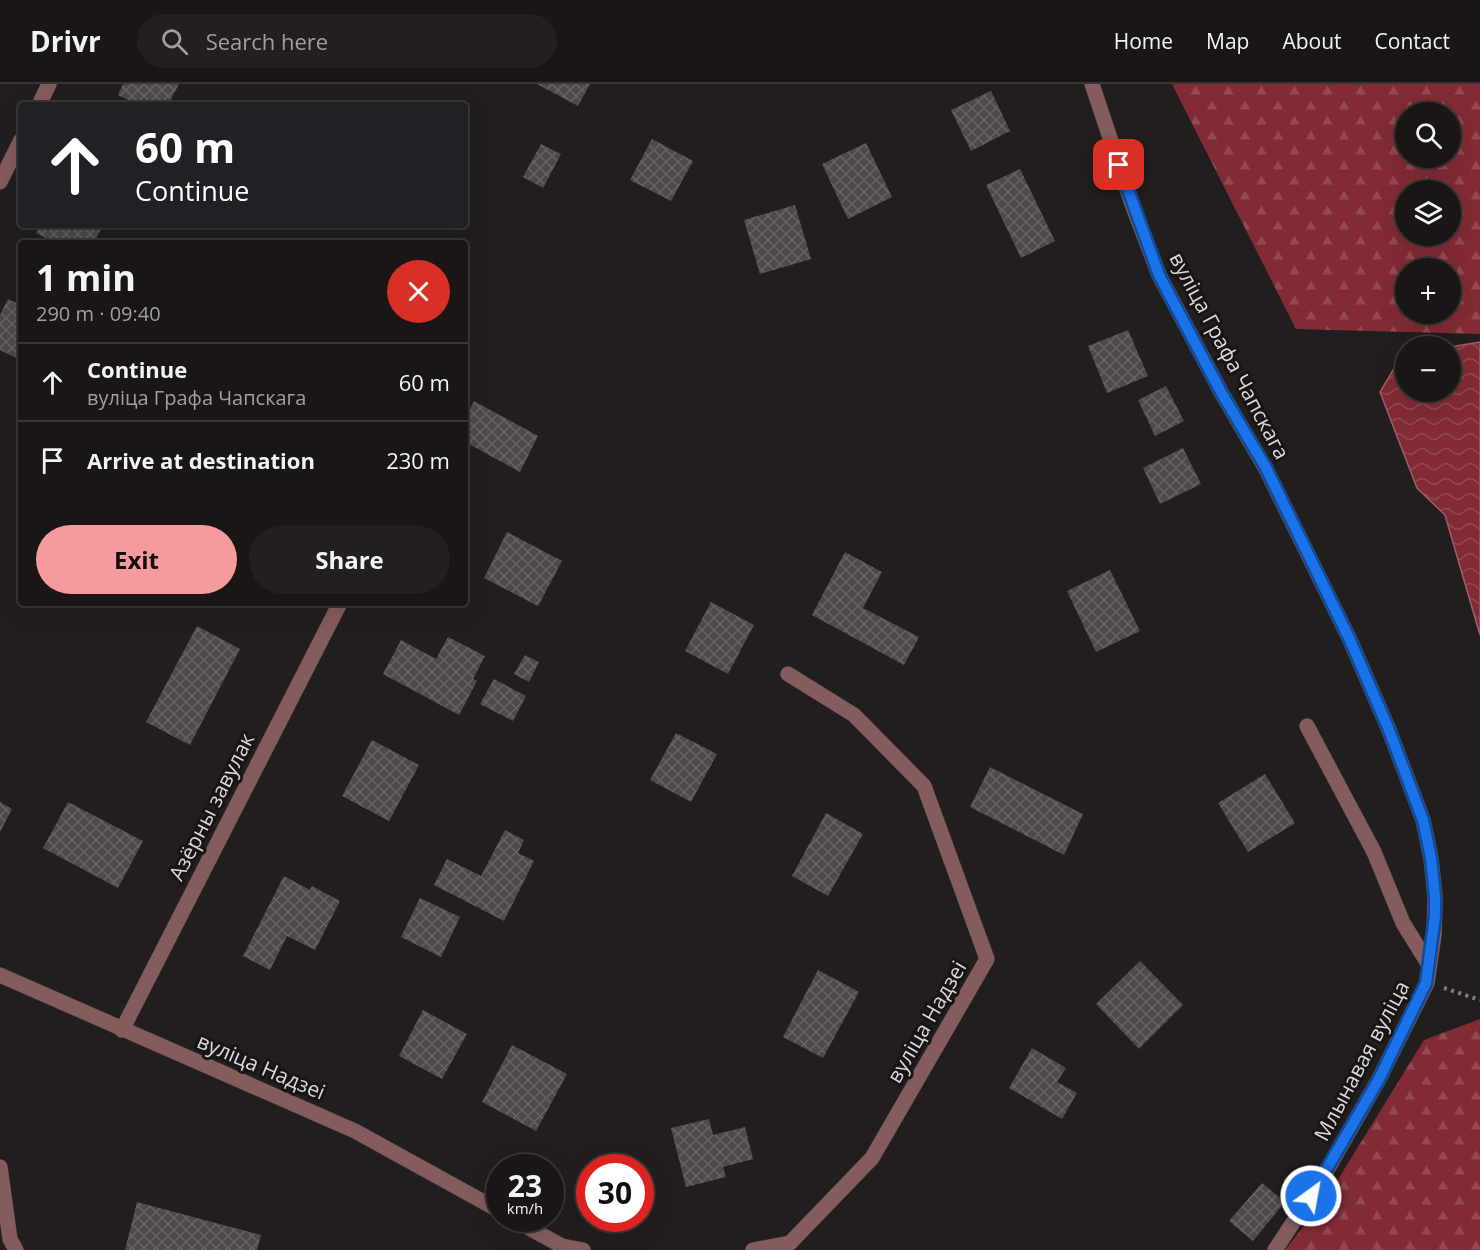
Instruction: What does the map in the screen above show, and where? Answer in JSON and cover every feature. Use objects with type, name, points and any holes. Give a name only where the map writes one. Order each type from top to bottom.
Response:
[{"type":"street","points":[[41,102],[50,84]]},
{"type":"street","name":"вуліца Графа Чапскага","points":[[1092,84],[1132,204],[1159,275],[1221,392],[1266,468],[1350,640],[1389,730],[1423,820],[1431,858],[1435,897],[1434,935],[1426,983]]},
{"type":"street","points":[[0,182],[18,146]]},
{"type":"street","name":"Азёрны завулак","points":[[122,1030],[338,606]]},
{"type":"street","name":"вуліца Надзеі","points":[[753,1250],[790,1243],[872,1158],[987,959],[924,786],[854,715],[788,674]]},
{"type":"street","points":[[1307,726],[1374,852],[1403,923],[1429,965]]},
{"type":"street","name":"вуліца Надзеі","points":[[0,975],[355,1131],[486,1203]]},
{"type":"street","name":"Млынавая вуліца","points":[[1275,1250],[1323,1178],[1374,1089],[1426,983]]},
{"type":"street","points":[[0,1167],[10,1239],[16,1250]]},
{"type":"street","points":[[536,1232],[562,1246],[583,1250]]},
{"type":"path","points":[[1426,983],[1480,1000]]},
{"type":"green space","points":[[1172,84],[1480,84],[1480,334],[1296,329]]},
{"type":"green space","points":[[1480,1019],[1480,1250],[1285,1250],[1329,1194],[1424,1040]]},
{"type":"water","points":[[1480,342],[1480,635],[1445,515],[1417,488],[1380,392],[1395,367],[1395,402],[1461,402],[1461,345]]},
{"type":"building","points":[[123,84],[179,84],[170,102],[132,102],[118,95]]},
{"type":"building","points":[[537,84],[590,84],[578,106]]},
{"type":"building","points":[[991,91],[1010,131],[971,151],[951,110]]},
{"type":"building","points":[[652,139],[693,161],[671,201],[630,180]]},
{"type":"building","points":[[866,143],[892,197],[848,219],[822,164]]},
{"type":"building","points":[[541,144],[561,154],[543,188],[523,177]]},
{"type":"building","points":[[1020,169],[1055,241],[1021,258],[986,185]]},
{"type":"building","points":[[795,205],[811,259],[760,274],[744,220]]},
{"type":"building","points":[[38,228],[102,228],[96,240],[50,240],[36,233]]},
{"type":"building","points":[[8,299],[18,304],[18,359],[0,350],[0,315]]},
{"type":"building","points":[[1128,330],[1148,376],[1107,393],[1088,346]]},
{"type":"building","points":[[1166,386],[1184,421],[1155,436],[1138,400]]},
{"type":"building","points":[[474,401],[538,436],[520,472],[468,444],[468,412]]},
{"type":"building","points":[[1183,448],[1201,484],[1160,504],[1143,468]]},
{"type":"building","points":[[507,532],[562,561],[538,606],[484,578]]},
{"type":"building","points":[[845,552],[882,572],[863,608],[919,637],[904,665],[812,615]]},
{"type":"building","points":[[1110,570],[1140,631],[1096,652],[1067,591]]},
{"type":"building","points":[[711,602],[754,625],[728,674],[685,651]]},
{"type":"building","points":[[197,626],[240,649],[190,745],[146,722]]},
{"type":"building","points":[[448,637],[485,656],[473,679],[477,681],[459,715],[383,674],[401,640],[436,659]]},
{"type":"building","points":[[525,655],[539,662],[529,682],[514,674]]},
{"type":"building","points":[[494,679],[526,696],[513,721],[480,704]]},
{"type":"building","points":[[676,733],[717,754],[691,802],[650,780]]},
{"type":"building","points":[[372,740],[419,765],[389,821],[342,796]]},
{"type":"building","points":[[990,767],[1083,814],[1064,855],[970,807]]},
{"type":"building","points":[[1265,774],[1295,823],[1248,852],[1218,803]]},
{"type":"building","points":[[0,802],[12,809],[0,832]]},
{"type":"building","points":[[68,802],[143,841],[118,888],[43,848]]},
{"type":"building","points":[[826,813],[863,834],[828,896],[792,876]]},
{"type":"building","points":[[505,830],[524,840],[518,853],[534,861],[504,921],[434,885],[447,859],[481,876]]},
{"type":"building","points":[[284,876],[310,890],[312,886],[340,901],[315,950],[287,936],[270,970],[243,956]]},
{"type":"building","points":[[420,898],[460,917],[441,957],[401,937]]},
{"type":"building","points":[[1140,961],[1183,1005],[1139,1049],[1096,1004]]},
{"type":"building","points":[[818,970],[859,992],[823,1058],[783,1037]]},
{"type":"building","points":[[423,1010],[467,1034],[442,1079],[399,1056]]},
{"type":"building","points":[[512,1045],[567,1074],[536,1131],[482,1102]]},
{"type":"building","points":[[1032,1048],[1066,1068],[1057,1082],[1077,1093],[1062,1119],[1009,1088]]},
{"type":"building","points":[[709,1119],[713,1135],[745,1127],[753,1159],[723,1167],[726,1177],[686,1187],[671,1128]]},
{"type":"building","points":[[1262,1183],[1285,1202],[1253,1241],[1229,1221]]},
{"type":"building","points":[[137,1202],[261,1235],[257,1250],[125,1250]]},
{"type":"route","points":[[1119,165],[1159,275],[1221,392],[1266,468],[1350,640],[1389,730],[1423,820],[1431,858],[1435,916],[1426,983],[1379,1079],[1311,1196]]}]
